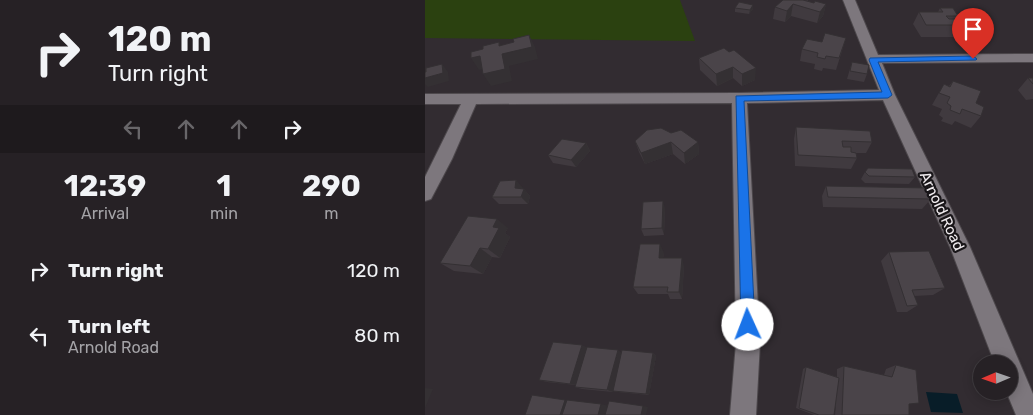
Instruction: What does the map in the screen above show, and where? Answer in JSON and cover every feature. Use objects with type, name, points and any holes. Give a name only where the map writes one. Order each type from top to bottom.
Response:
[{"type":"street","points":[[849,0],[873,60],[1033,58]]},
{"type":"street","name":"Arnold Road","points":[[873,60],[959,247],[1004,355]]},
{"type":"street","points":[[425,99],[739,98],[888,95]]},
{"type":"street","points":[[425,194],[444,159],[471,98]]},
{"type":"street","points":[[739,98],[748,343],[743,415]]},
{"type":"street","name":"Arnold Road","points":[[1018,389],[1029,415]]},
{"type":"green space","points":[[425,0],[680,0],[695,41],[425,38]]},
{"type":"water","points":[[926,392],[957,394],[963,413],[931,412]]},
{"type":"building","points":[[783,0],[803,0],[814,3],[815,1],[826,4],[820,12],[793,4],[787,11],[775,7]]},
{"type":"building","points":[[739,2],[753,5],[750,10],[735,8]]},
{"type":"building","points":[[940,8],[953,8],[958,16],[946,16],[949,19],[956,19],[960,25],[926,25],[919,12],[943,12]]},
{"type":"building","points":[[825,33],[846,38],[839,58],[826,56],[825,59],[817,57],[818,53],[802,49],[807,39],[822,42]]},
{"type":"building","points":[[529,35],[532,47],[502,54],[505,69],[483,74],[480,56],[471,58],[471,52],[483,49],[483,46],[499,42],[499,46],[514,42],[513,39]]},
{"type":"building","points":[[724,48],[729,52],[734,50],[756,68],[742,74],[733,67],[716,74],[699,58]]},
{"type":"building","points":[[852,62],[869,65],[867,74],[850,71]]},
{"type":"building","points":[[442,64],[443,73],[425,78],[426,68]]},
{"type":"building","points":[[953,81],[981,91],[976,103],[984,107],[981,116],[962,109],[960,114],[950,110],[951,106],[947,103],[950,97],[939,93],[944,84],[950,87]]},
{"type":"building","points":[[796,127],[870,131],[872,142],[842,141],[843,147],[851,147],[851,152],[856,153],[857,158],[798,155]]},
{"type":"building","points":[[661,128],[671,133],[681,130],[698,142],[684,153],[671,142],[641,153],[635,141],[647,130]]},
{"type":"building","points":[[562,139],[586,143],[571,160],[548,155]]},
{"type":"building","points":[[868,168],[912,169],[915,177],[869,176],[865,172]]},
{"type":"building","points":[[516,180],[515,188],[524,189],[521,197],[492,197],[500,181]]},
{"type":"building","points":[[826,186],[927,188],[931,199],[828,197]]},
{"type":"building","points":[[663,201],[662,228],[641,229],[643,202]]},
{"type":"building","points":[[468,216],[497,219],[493,227],[499,228],[488,249],[480,248],[470,266],[440,263]]},
{"type":"building","points":[[640,244],[660,244],[659,258],[682,258],[679,292],[667,292],[668,287],[633,287]]},
{"type":"building","points":[[929,251],[945,288],[912,290],[918,305],[907,306],[889,252]]},
{"type":"building","points":[[553,342],[582,345],[570,384],[539,380]]},
{"type":"building","points":[[587,347],[618,350],[607,390],[575,387]]},
{"type":"building","points":[[622,350],[653,353],[646,394],[613,391]]},
{"type":"building","points":[[896,365],[916,370],[919,403],[909,404],[909,415],[842,415],[844,366],[892,377]]},
{"type":"building","points":[[806,367],[839,378],[834,415],[819,415],[799,408]]},
{"type":"building","points":[[532,395],[565,400],[560,415],[525,415]]},
{"type":"building","points":[[567,400],[601,404],[598,415],[562,415]]},
{"type":"building","points":[[609,401],[643,406],[641,415],[605,415]]},
{"type":"route","points":[[748,325],[739,98],[888,95],[873,60],[973,59]]}]
